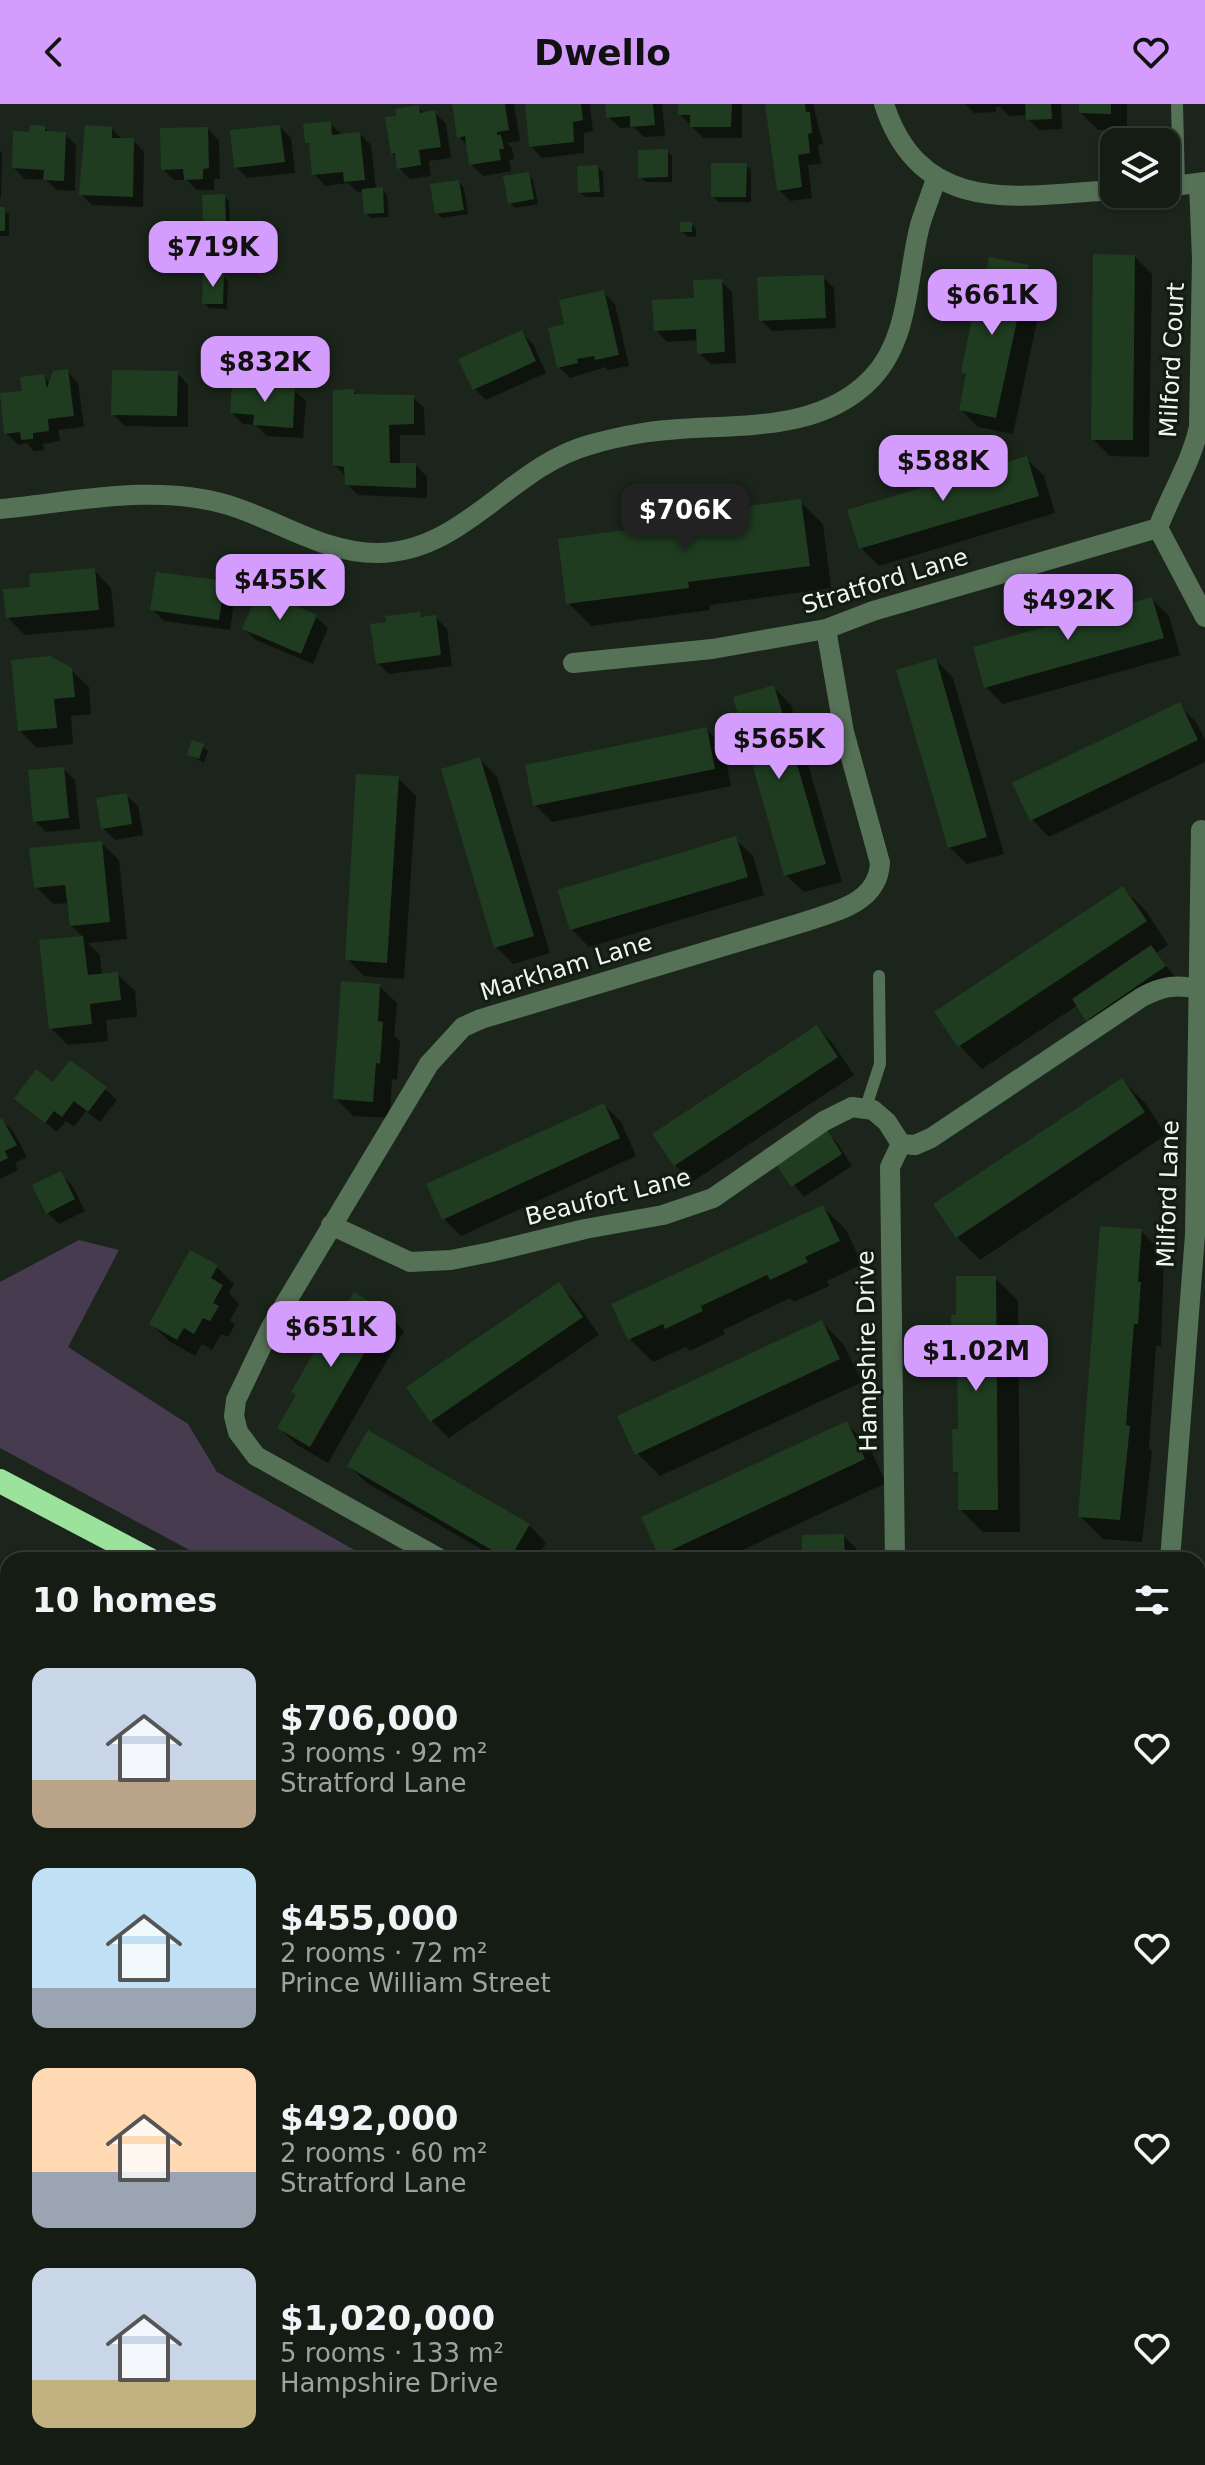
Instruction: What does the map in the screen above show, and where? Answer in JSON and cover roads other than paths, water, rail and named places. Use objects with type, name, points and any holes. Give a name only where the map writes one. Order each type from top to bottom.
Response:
[{"type":"highway","points":[[0,1481],[135,1552]]},
{"type":"street","points":[[884,104],[889,120],[917,164],[936,179],[954,187],[989,194],[1100,191]]},
{"type":"street","points":[[0,509],[169,495],[227,505],[336,548],[381,553],[434,541],[463,525],[537,468],[590,445],[643,433],[775,423],[817,412],[858,391],[873,377],[893,346],[900,327],[921,225],[936,179]]},
{"type":"street","name":"Milford Court","points":[[1158,528],[1193,453],[1199,427],[1202,259],[1187,184]]},
{"type":"street","points":[[1158,528],[1205,617]]},
{"type":"street","name":"Stratford Lane","points":[[573,663],[712,649],[826,629],[873,611],[1158,528]]},
{"type":"street","name":"Markham Lane","points":[[428,1552],[256,1456],[238,1432],[234,1416],[236,1400],[270,1329],[331,1225],[429,1064],[463,1027],[801,923],[865,898],[880,875],[880,863],[844,732],[826,629]]},
{"type":"street","name":"Milford Lane","points":[[1171,1552],[1200,1235],[1201,830]]},
{"type":"street","points":[[866,1107],[887,1122],[901,1144],[915,1145],[931,1138],[1142,997],[1175,984],[1199,989]]},
{"type":"street","name":"Beaufort Lane","points":[[331,1225],[410,1262],[423,1262],[491,1252],[585,1229],[663,1215],[713,1198],[832,1116],[852,1107],[866,1107]]},
{"type":"street","name":"Hampshire Drive","points":[[895,1552],[890,1167],[901,1144]]},
{"type":"lane","points":[[1177,104],[1187,184]]},
{"type":"lane","points":[[866,1107],[880,1064],[879,976]]}]
